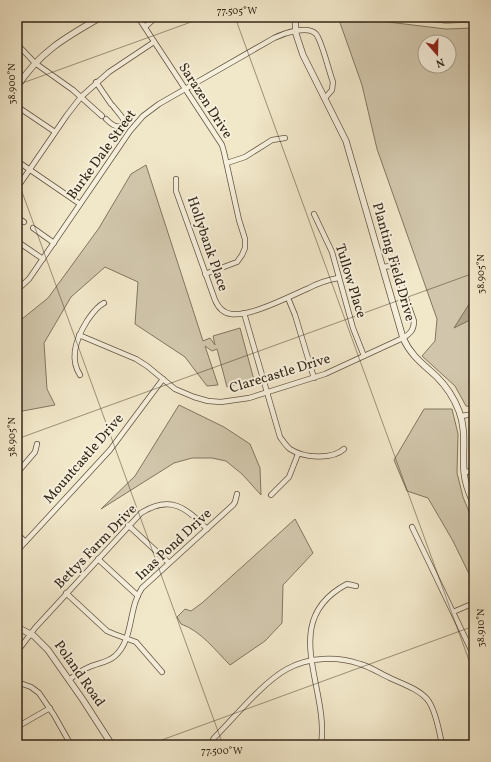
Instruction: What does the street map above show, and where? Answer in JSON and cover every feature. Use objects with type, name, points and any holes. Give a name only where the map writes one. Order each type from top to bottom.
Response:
[{"type":"street","points":[[17,87],[34,63],[49,50],[63,39],[101,17]]},
{"type":"street","name":"Sarazen Drive","points":[[138,17],[222,145],[227,163],[239,220],[245,239],[245,248],[237,262],[205,274]]},
{"type":"street","points":[[145,27],[156,17]]},
{"type":"street","name":"Planting Field Drive","points":[[295,17],[298,42],[303,55],[346,141],[402,338],[416,358],[444,385],[455,402],[461,416],[464,436],[464,472],[468,492],[474,504]]},
{"type":"street","points":[[418,17],[446,20],[474,19]]},
{"type":"street","points":[[296,31],[310,31],[316,34],[319,38],[333,82],[332,90],[325,98]]},
{"type":"street","name":"Burke Dale Street","points":[[17,290],[29,279],[130,131],[151,110],[274,38],[296,31]]},
{"type":"street","points":[[17,188],[81,96],[109,72],[154,42]]},
{"type":"street","points":[[17,44],[34,63],[81,96],[115,126],[120,127],[122,125]]},
{"type":"street","points":[[96,82],[122,118],[122,125]]},
{"type":"street","points":[[18,107],[55,132]]},
{"type":"street","points":[[122,125],[130,131]]},
{"type":"street","points":[[227,163],[240,160],[272,140],[285,138]]},
{"type":"street","points":[[17,161],[80,204]]},
{"type":"street","name":"Hollybank Place","points":[[176,179],[176,191],[215,300],[220,308],[228,314],[244,313],[288,298],[315,285],[338,278]]},
{"type":"street","name":"Tullow Place","points":[[314,214],[332,252],[353,328],[364,356]]},
{"type":"street","points":[[17,217],[24,222]]},
{"type":"street","points":[[33,228],[54,243]]},
{"type":"street","points":[[21,244],[43,259]]},
{"type":"street","points":[[382,267],[391,266],[396,270],[414,319],[414,325],[411,332],[402,338]]},
{"type":"street","points":[[288,298],[295,315],[314,378]]},
{"type":"street","points":[[80,375],[75,366],[75,347],[79,335],[96,308],[104,303]]},
{"type":"street","points":[[244,313],[280,437],[288,448],[298,454],[325,456],[339,454],[344,449]]},
{"type":"street","name":"Clarecastle Drive","points":[[79,335],[136,359],[175,389],[208,401],[221,402],[234,401],[326,374],[402,338]]},
{"type":"street","name":"Mountcastle Drive","points":[[17,551],[110,450],[163,379]]},
{"type":"street","points":[[461,416],[474,414]]},
{"type":"street","points":[[17,473],[35,452],[36,444]]},
{"type":"street","points":[[271,495],[289,476],[298,454]]},
{"type":"street","points":[[464,472],[474,471]]},
{"type":"street","name":"Inas Pond Drive","points":[[69,680],[82,670],[111,659],[122,647],[138,596],[145,585],[233,505],[237,494]]},
{"type":"street","name":"Bettys Farm Drive","points":[[17,652],[30,634],[66,593],[141,512],[156,506],[168,504],[185,509],[207,529]]},
{"type":"street","points":[[128,526],[169,563]]},
{"type":"street","points":[[412,527],[474,656]]},
{"type":"street","points":[[17,532],[25,542]]},
{"type":"street","points":[[98,559],[138,596]]},
{"type":"street","points":[[321,745],[323,732],[310,648],[310,633],[318,610],[329,596],[347,584],[356,586]]},
{"type":"street","points":[[66,593],[107,630],[136,642],[162,672]]},
{"type":"street","points":[[453,612],[474,604]]},
{"type":"street","name":"Poland Road","points":[[17,627],[40,641],[48,650],[112,745]]},
{"type":"street","points":[[210,745],[214,738],[270,681],[287,669],[312,660],[336,659],[361,664],[410,686],[428,700],[436,720],[442,745]]},
{"type":"street","points":[[17,682],[31,687],[40,693],[71,745]]},
{"type":"street","points":[[17,727],[50,708]]},
{"type":"shaded area","points":[[338,17],[372,17],[388,22],[446,29],[474,28],[474,407],[466,406],[455,386],[422,356],[435,341],[437,319],[377,149],[362,85]]},
{"type":"shaded area","points":[[146,165],[203,341],[210,338],[215,345],[213,336],[240,328],[254,380],[227,387],[217,349],[212,351],[205,346],[218,385],[207,386],[185,357],[135,324],[138,282],[105,267],[71,297],[44,343],[47,389],[55,405],[17,412],[17,323],[48,298],[99,228],[131,174]]},
{"type":"shaded area","points":[[474,254],[474,318],[454,328],[471,301],[473,281],[472,255]]},
{"type":"shaded area","points":[[179,405],[224,427],[250,444],[260,468],[261,495],[242,474],[226,461],[212,458],[192,458],[174,463],[101,509],[135,476]]},
{"type":"shaded area","points":[[424,409],[452,409],[458,434],[457,473],[463,497],[474,524],[474,584],[453,541],[428,498],[407,491],[394,460]]},
{"type":"shaded area","points":[[295,519],[313,553],[283,585],[282,623],[265,641],[230,665],[201,636],[195,631],[181,624],[177,617],[185,609],[191,611],[202,603]]}]
